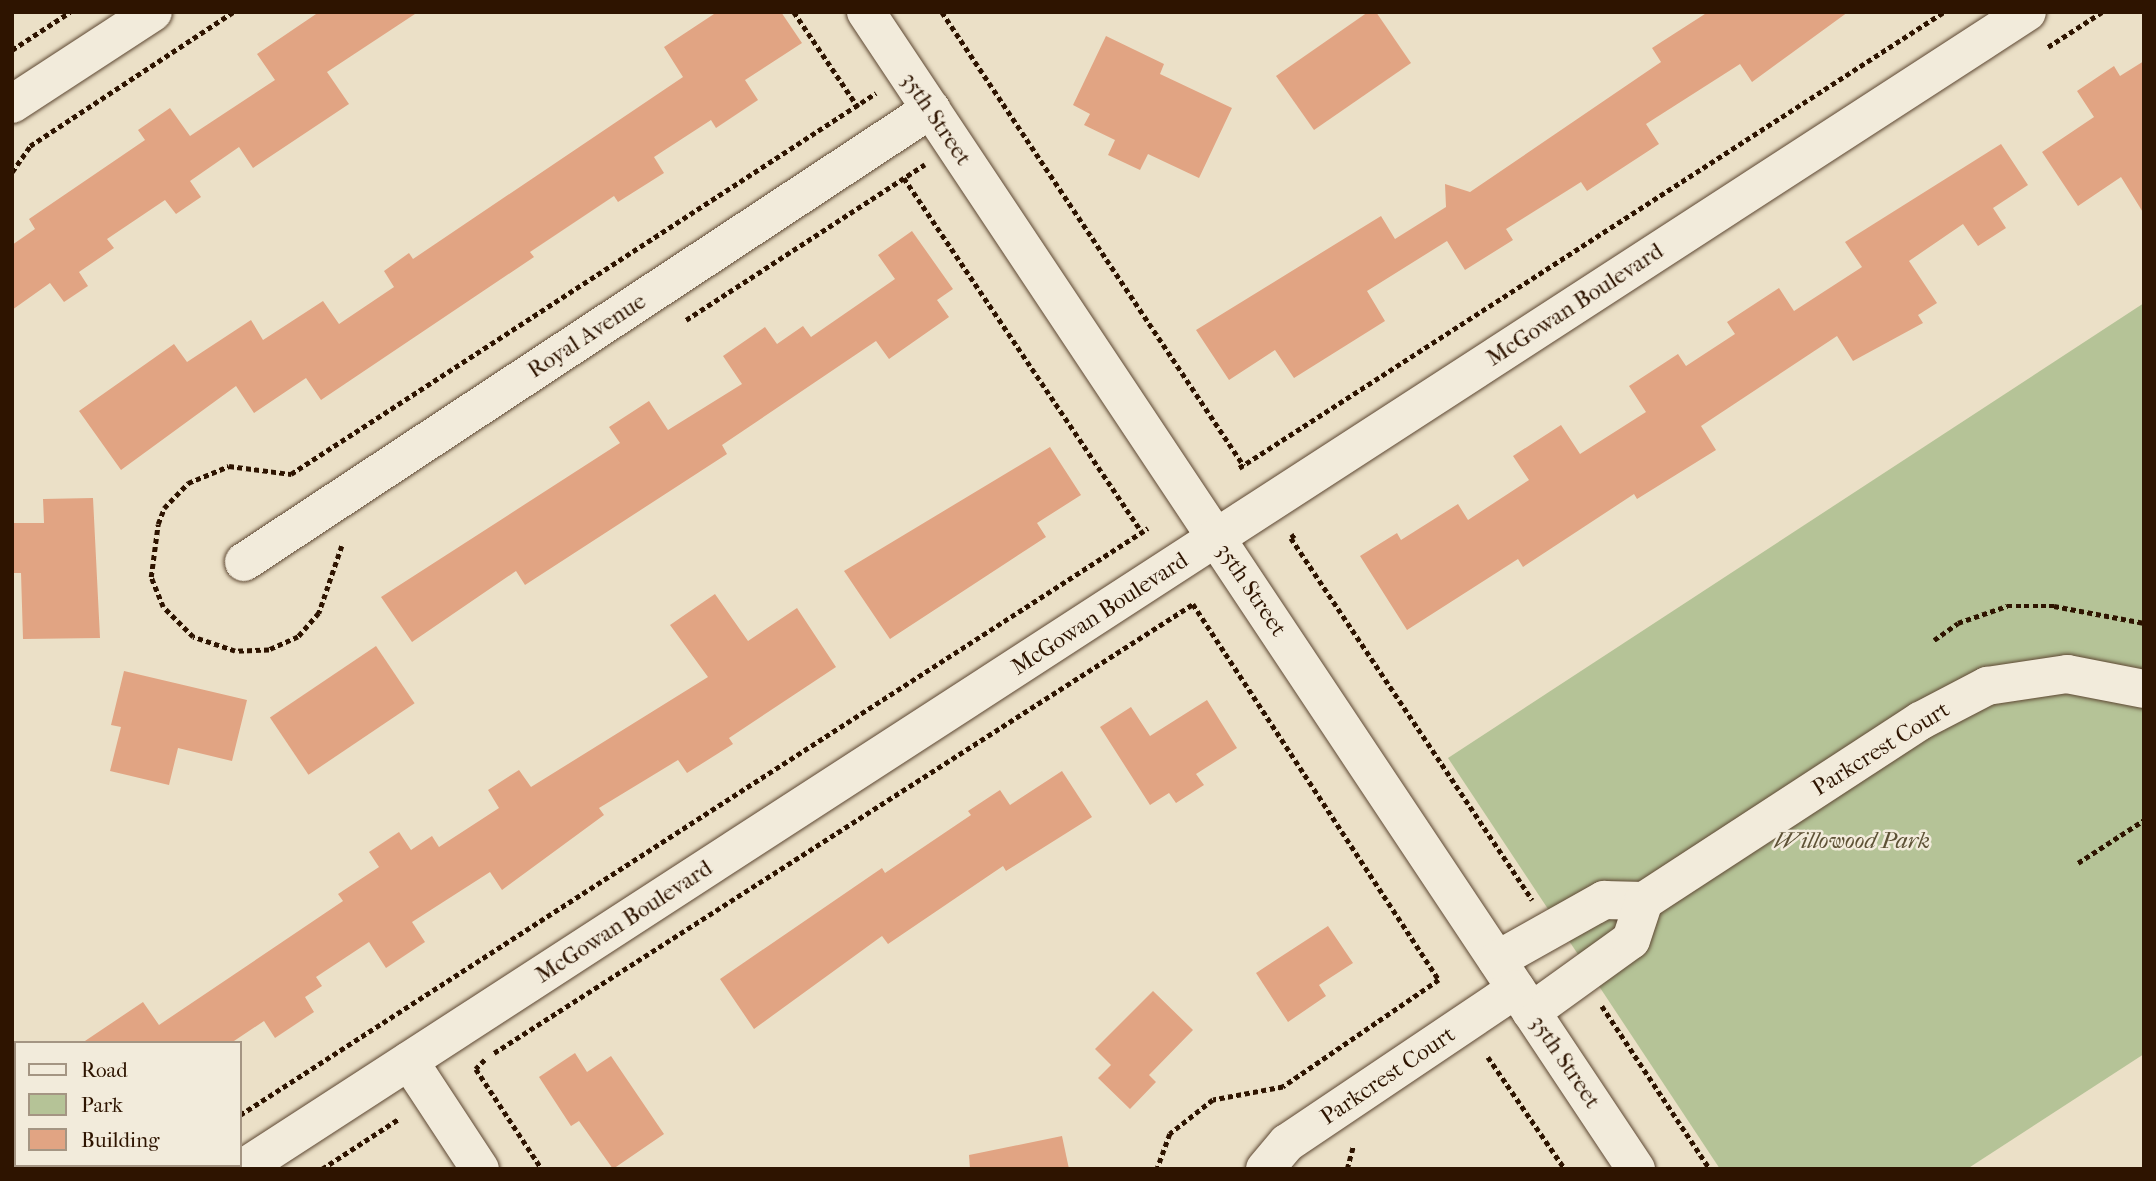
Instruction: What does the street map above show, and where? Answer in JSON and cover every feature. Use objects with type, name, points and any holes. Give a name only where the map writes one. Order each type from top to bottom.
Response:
[{"type":"street","points":[[12,104],[153,12]]},
{"type":"street","name":"35th Street","points":[[866,12],[1636,1169]]},
{"type":"street","name":"McGowan Boulevard","points":[[242,1169],[2027,12]]},
{"type":"street","name":"Royal Avenue","points":[[244,562],[931,109]]},
{"type":"street","name":"Parkcrest Court","points":[[1265,1169],[1287,1143],[1515,987],[1551,929],[1604,900],[1644,901],[1920,721],[1987,685],[2067,674],[2144,689]]},
{"type":"street","name":"Parkcrest Court","points":[[1515,987],[1582,975],[1631,940],[1644,901]]},
{"type":"street","points":[[409,1061],[480,1169]]},
{"type":"path","points":[[12,50],[70,12]]},
{"type":"path","points":[[12,172],[30,146],[233,12]]},
{"type":"path","points":[[794,12],[864,117]]},
{"type":"path","points":[[942,12],[1243,468],[1944,12]]},
{"type":"path","points":[[898,168],[1143,534]]},
{"type":"path","points":[[242,1114],[1143,534],[1148,527]]},
{"type":"path","points":[[1291,538],[1551,929]]},
{"type":"path","points":[[542,1169],[476,1069],[491,1054],[1193,604],[1439,980],[1283,1087],[1213,1100],[1170,1135],[1157,1169]]},
{"type":"path","points":[[1934,640],[1958,624],[2007,606],[2054,606],[2144,623]]},
{"type":"path","points":[[2078,863],[2144,820]]},
{"type":"path","points":[[1582,975],[1710,1169]]},
{"type":"path","points":[[1479,1063],[1490,1056],[1565,1169]]},
{"type":"path","points":[[322,1169],[400,1118],[407,1128]]},
{"type":"path","points":[[1347,1169],[1354,1143],[1365,1136]]},
{"type":"green space","name":"Willowood Park","points":[[2144,303],[2144,1054],[1967,1169],[1720,1169],[1448,758]]},
{"type":"building","points":[[319,12],[418,12],[327,72],[349,104],[253,168],[239,147],[190,181],[201,197],[176,214],[165,200],[107,239],[114,248],[79,272],[88,286],[64,302],[50,283],[12,310],[12,245],[35,229],[29,219],[145,140],[138,130],[170,108],[190,136],[275,80],[257,54]]},
{"type":"building","points":[[717,12],[781,12],[802,43],[745,80],[758,100],[716,128],[711,120],[654,157],[664,173],[618,202],[614,196],[530,252],[534,257],[321,400],[306,378],[254,413],[236,386],[121,470],[79,411],[174,344],[187,362],[251,320],[263,340],[323,301],[339,324],[394,287],[384,271],[409,253],[413,259],[683,77],[664,47]]},
{"type":"building","points":[[1368,12],[1376,12],[1411,63],[1314,130],[1276,76]]},
{"type":"building","points":[[1708,12],[1848,12],[1752,82],[1740,64],[1646,124],[1659,144],[1587,191],[1581,182],[1506,229],[1513,240],[1465,270],[1447,241],[1367,291],[1385,321],[1294,378],[1275,350],[1229,380],[1196,330],[1381,216],[1395,239],[1446,207],[1445,184],[1470,192],[1661,62],[1652,48]]},
{"type":"building","points":[[1106,36],[1164,64],[1160,74],[1232,108],[1199,178],[1148,154],[1140,170],[1108,155],[1115,140],[1084,125],[1090,114],[1073,105]]},
{"type":"building","points":[[2144,61],[2144,214],[2121,177],[2078,206],[2042,152],[2094,117],[2077,91],[2114,66],[2120,76]]},
{"type":"building","points":[[2001,144],[2028,185],[1993,208],[2006,228],[1978,246],[1963,224],[1909,261],[1937,303],[1918,315],[1923,323],[1853,361],[1837,336],[1701,426],[1716,450],[1637,499],[1634,494],[1523,567],[1518,559],[1407,630],[1360,556],[1397,533],[1401,540],[1458,504],[1468,520],[1529,480],[1513,456],[1561,425],[1580,454],[1646,412],[1629,386],[1678,354],[1686,366],[1735,334],[1727,322],[1779,288],[1794,311],[1862,267],[1845,242]]},
{"type":"building","points":[[912,231],[953,289],[937,300],[949,317],[889,359],[876,341],[722,445],[727,454],[525,585],[516,571],[412,642],[381,597],[620,443],[609,427],[649,401],[668,430],[742,384],[723,356],[765,327],[777,344],[803,326],[811,337],[895,279],[878,255]]},
{"type":"building","points":[[1050,447],[1081,495],[1037,523],[1046,537],[890,639],[844,571]]},
{"type":"building","points":[[93,498],[100,638],[23,639],[21,573],[12,573],[12,523],[44,523],[43,499]]},
{"type":"building","points":[[715,594],[748,641],[797,608],[836,667],[729,738],[733,744],[687,773],[678,760],[599,808],[604,815],[502,890],[490,872],[412,922],[425,942],[386,968],[369,942],[316,977],[322,986],[305,997],[314,1012],[275,1038],[264,1021],[234,1041],[85,1041],[143,1002],[159,1025],[343,901],[338,894],[379,867],[369,852],[399,832],[411,850],[432,836],[439,847],[499,808],[488,790],[519,770],[531,787],[708,677],[670,625]]},
{"type":"building","points":[[376,646],[415,703],[308,775],[270,718]]},
{"type":"building","points":[[124,671],[247,700],[232,761],[178,748],[169,785],[110,771],[121,727],[111,725]]},
{"type":"building","points":[[1207,700],[1237,748],[1196,774],[1204,785],[1176,803],[1169,793],[1150,805],[1100,727],[1131,707],[1150,736]]},
{"type":"building","points":[[1062,771],[1092,817],[1006,871],[1003,866],[888,944],[882,936],[754,1029],[720,979],[882,868],[885,873],[971,815],[968,811],[1000,790],[1010,805]]},
{"type":"building","points":[[1328,926],[1353,963],[1319,985],[1326,996],[1288,1022],[1256,973]]},
{"type":"building","points":[[1153,991],[1193,1030],[1149,1075],[1156,1082],[1130,1109],[1098,1078],[1111,1065],[1095,1049]]},
{"type":"building","points":[[575,1053],[587,1072],[611,1056],[664,1134],[613,1169],[579,1121],[571,1126],[539,1077]]},
{"type":"building","points":[[1062,1136],[1069,1169],[970,1169],[969,1155]]}]
